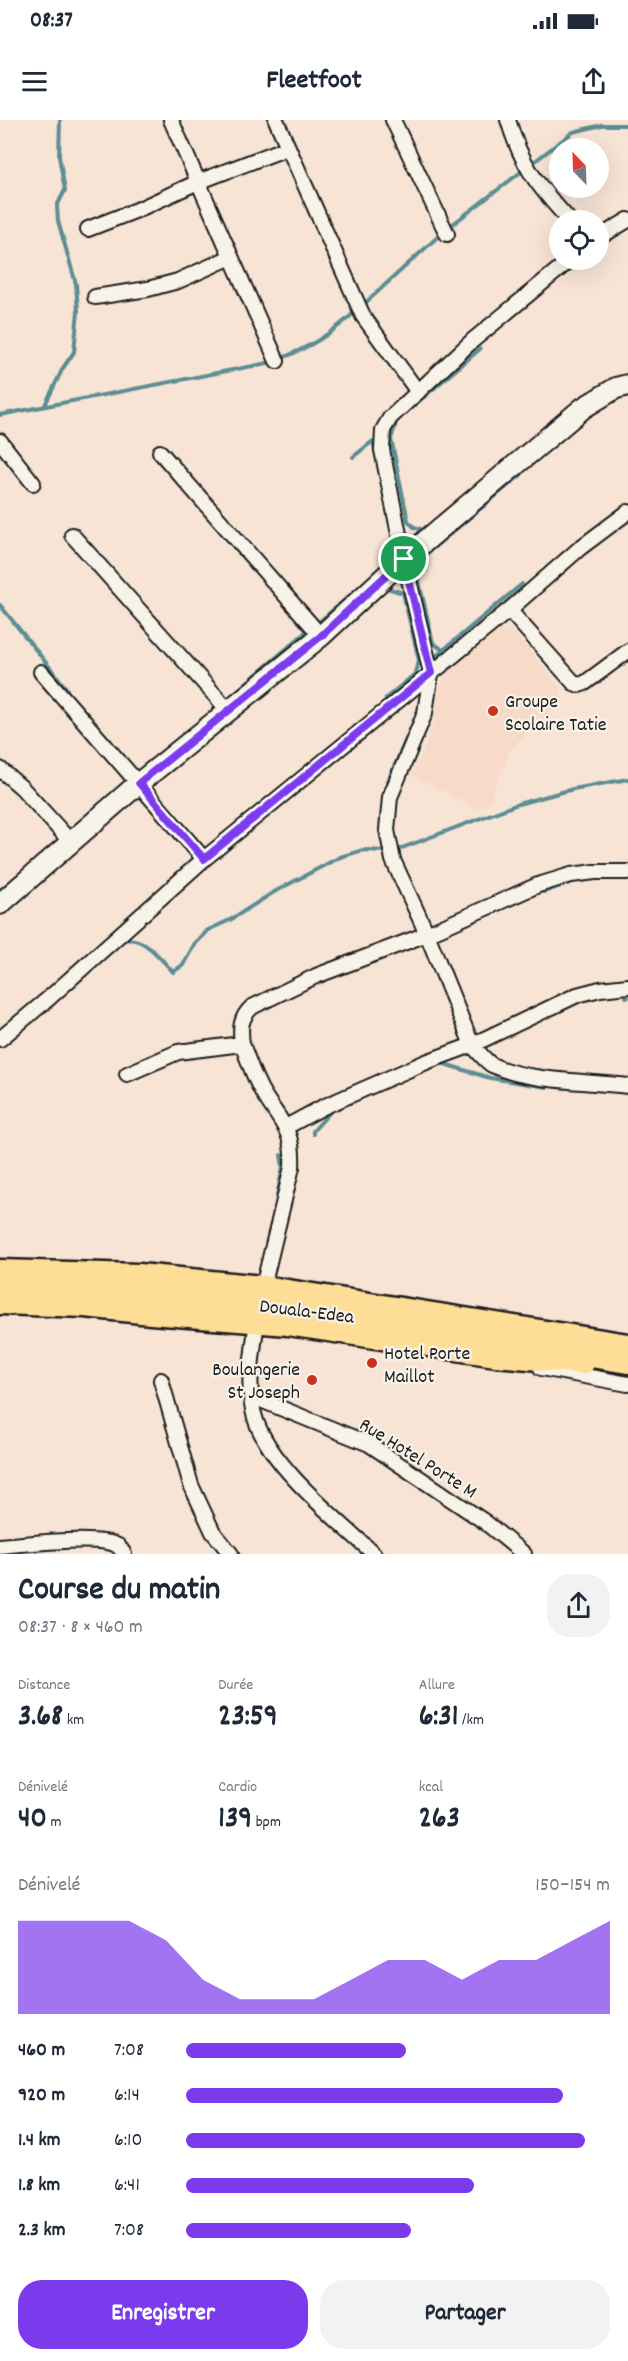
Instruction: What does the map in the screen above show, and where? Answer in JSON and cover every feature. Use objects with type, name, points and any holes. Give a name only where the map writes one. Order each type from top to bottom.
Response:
[{"type":"highway","name":"Douala-Edea","points":[[0,1289],[86,1290],[301,1307],[456,1333],[625,1357]]},
{"type":"main road","points":[[0,904],[139,783],[321,636],[404,559],[583,408],[616,388],[628,385]]},
{"type":"main road","points":[[0,1271],[139,1275],[263,1287],[625,1357]]},
{"type":"main road","points":[[0,1303],[85,1306],[257,1321],[345,1331],[496,1355],[625,1357]]},
{"type":"street","points":[[171,120],[277,361]]},
{"type":"street","points":[[276,120],[363,316],[418,392]]},
{"type":"street","points":[[393,120],[447,234]]},
{"type":"street","points":[[508,120],[518,153],[540,189],[560,210]]},
{"type":"street","points":[[87,229],[137,210],[198,182],[287,148]]},
{"type":"street","points":[[609,231],[628,220]]},
{"type":"street","points":[[95,297],[178,281],[231,257]]},
{"type":"street","points":[[558,270],[472,341],[390,418],[383,430],[382,450],[404,559],[431,673],[425,713],[390,797],[387,830],[393,860],[427,934],[472,1045],[491,1064],[517,1073],[628,1086]]},
{"type":"street","points":[[0,441],[33,483]]},
{"type":"street","points":[[160,452],[321,636]]},
{"type":"street","points":[[0,1039],[204,859],[509,610],[580,548],[628,512]]},
{"type":"street","points":[[72,535],[229,711]]},
{"type":"street","points":[[509,610],[574,683],[579,685],[585,683],[625,659]]},
{"type":"street","points":[[41,672],[204,859]]},
{"type":"street","points":[[0,770],[22,788],[70,841]]},
{"type":"street","points":[[263,1287],[292,1167],[293,1149],[286,1127],[252,1073],[240,1027],[243,1015],[252,1007],[316,976],[427,934],[538,885],[595,872],[628,872]]},
{"type":"street","points":[[286,1127],[333,1103],[426,1062],[472,1045],[577,995],[600,989],[628,986]]},
{"type":"street","points":[[127,1074],[178,1052],[243,1044]]},
{"type":"street","points":[[257,1321],[251,1368],[256,1421],[269,1446],[294,1478],[374,1554]]},
{"type":"street","points":[[496,1355],[525,1365],[628,1384]]},
{"type":"street","points":[[161,1380],[191,1485],[213,1532],[231,1554]]},
{"type":"street","name":"Rue Hotel Porte M","points":[[252,1396],[369,1444],[484,1522],[524,1554]]},
{"type":"street","points":[[0,1546],[65,1540],[111,1543],[119,1547],[124,1554]]},
{"type":"shaded area","name":"Groupe Scolaire Tatie","points":[[499,630],[513,630],[560,688],[562,700],[512,747],[488,804],[478,809],[411,775],[434,723],[439,688],[449,669]]},
{"type":"waterway","points":[[45,405],[63,368],[74,352],[78,311],[76,284],[58,221],[57,206],[65,190],[59,157],[60,120]]},
{"type":"waterway","points":[[449,227],[573,132],[602,125],[628,125]]},
{"type":"waterway","points":[[362,306],[443,232]]},
{"type":"waterway","points":[[280,359],[321,339],[356,311]]},
{"type":"waterway","points":[[426,531],[414,527],[408,521],[391,439],[397,420],[480,349]]},
{"type":"waterway","points":[[0,415],[273,362]]},
{"type":"waterway","points":[[353,457],[373,441],[377,460]]},
{"type":"waterway","points":[[380,473],[394,543],[387,563]]},
{"type":"waterway","points":[[443,650],[433,643],[418,577],[426,554],[522,474]]},
{"type":"waterway","points":[[435,657],[522,584]]},
{"type":"waterway","points":[[319,622],[362,585]]},
{"type":"waterway","points":[[383,590],[387,588],[403,593],[419,660],[416,673],[386,698]]},
{"type":"waterway","points":[[0,605],[67,689]]},
{"type":"waterway","points":[[231,696],[307,631]]},
{"type":"waterway","points":[[388,781],[420,706]]},
{"type":"waterway","points":[[394,851],[518,804],[573,789],[628,779]]},
{"type":"waterway","points":[[121,941],[128,939],[143,943],[157,954],[173,972],[183,965],[195,943],[208,930],[230,920],[274,892],[340,857],[363,850],[387,851]]},
{"type":"waterway","points":[[0,890],[26,869]]},
{"type":"waterway","points":[[543,892],[578,880]]},
{"type":"waterway","points":[[409,1077],[441,1063],[490,1078],[547,1087]]},
{"type":"waterway","points":[[313,1134],[313,1131],[331,1111]]},
{"type":"waterway","points":[[277,1195],[283,1167],[281,1155]]},
{"type":"place","name":"Groupe Scolaire Tatie","points":[[493,711]]},
{"type":"place","name":"Hotel Porte Maillot","points":[[372,1363]]},
{"type":"place","name":"Boulangerie St Joseph","points":[[312,1380]]},
{"type":"route","points":[[404,559],[431,673],[204,859],[139,783],[321,636],[404,559]]}]
